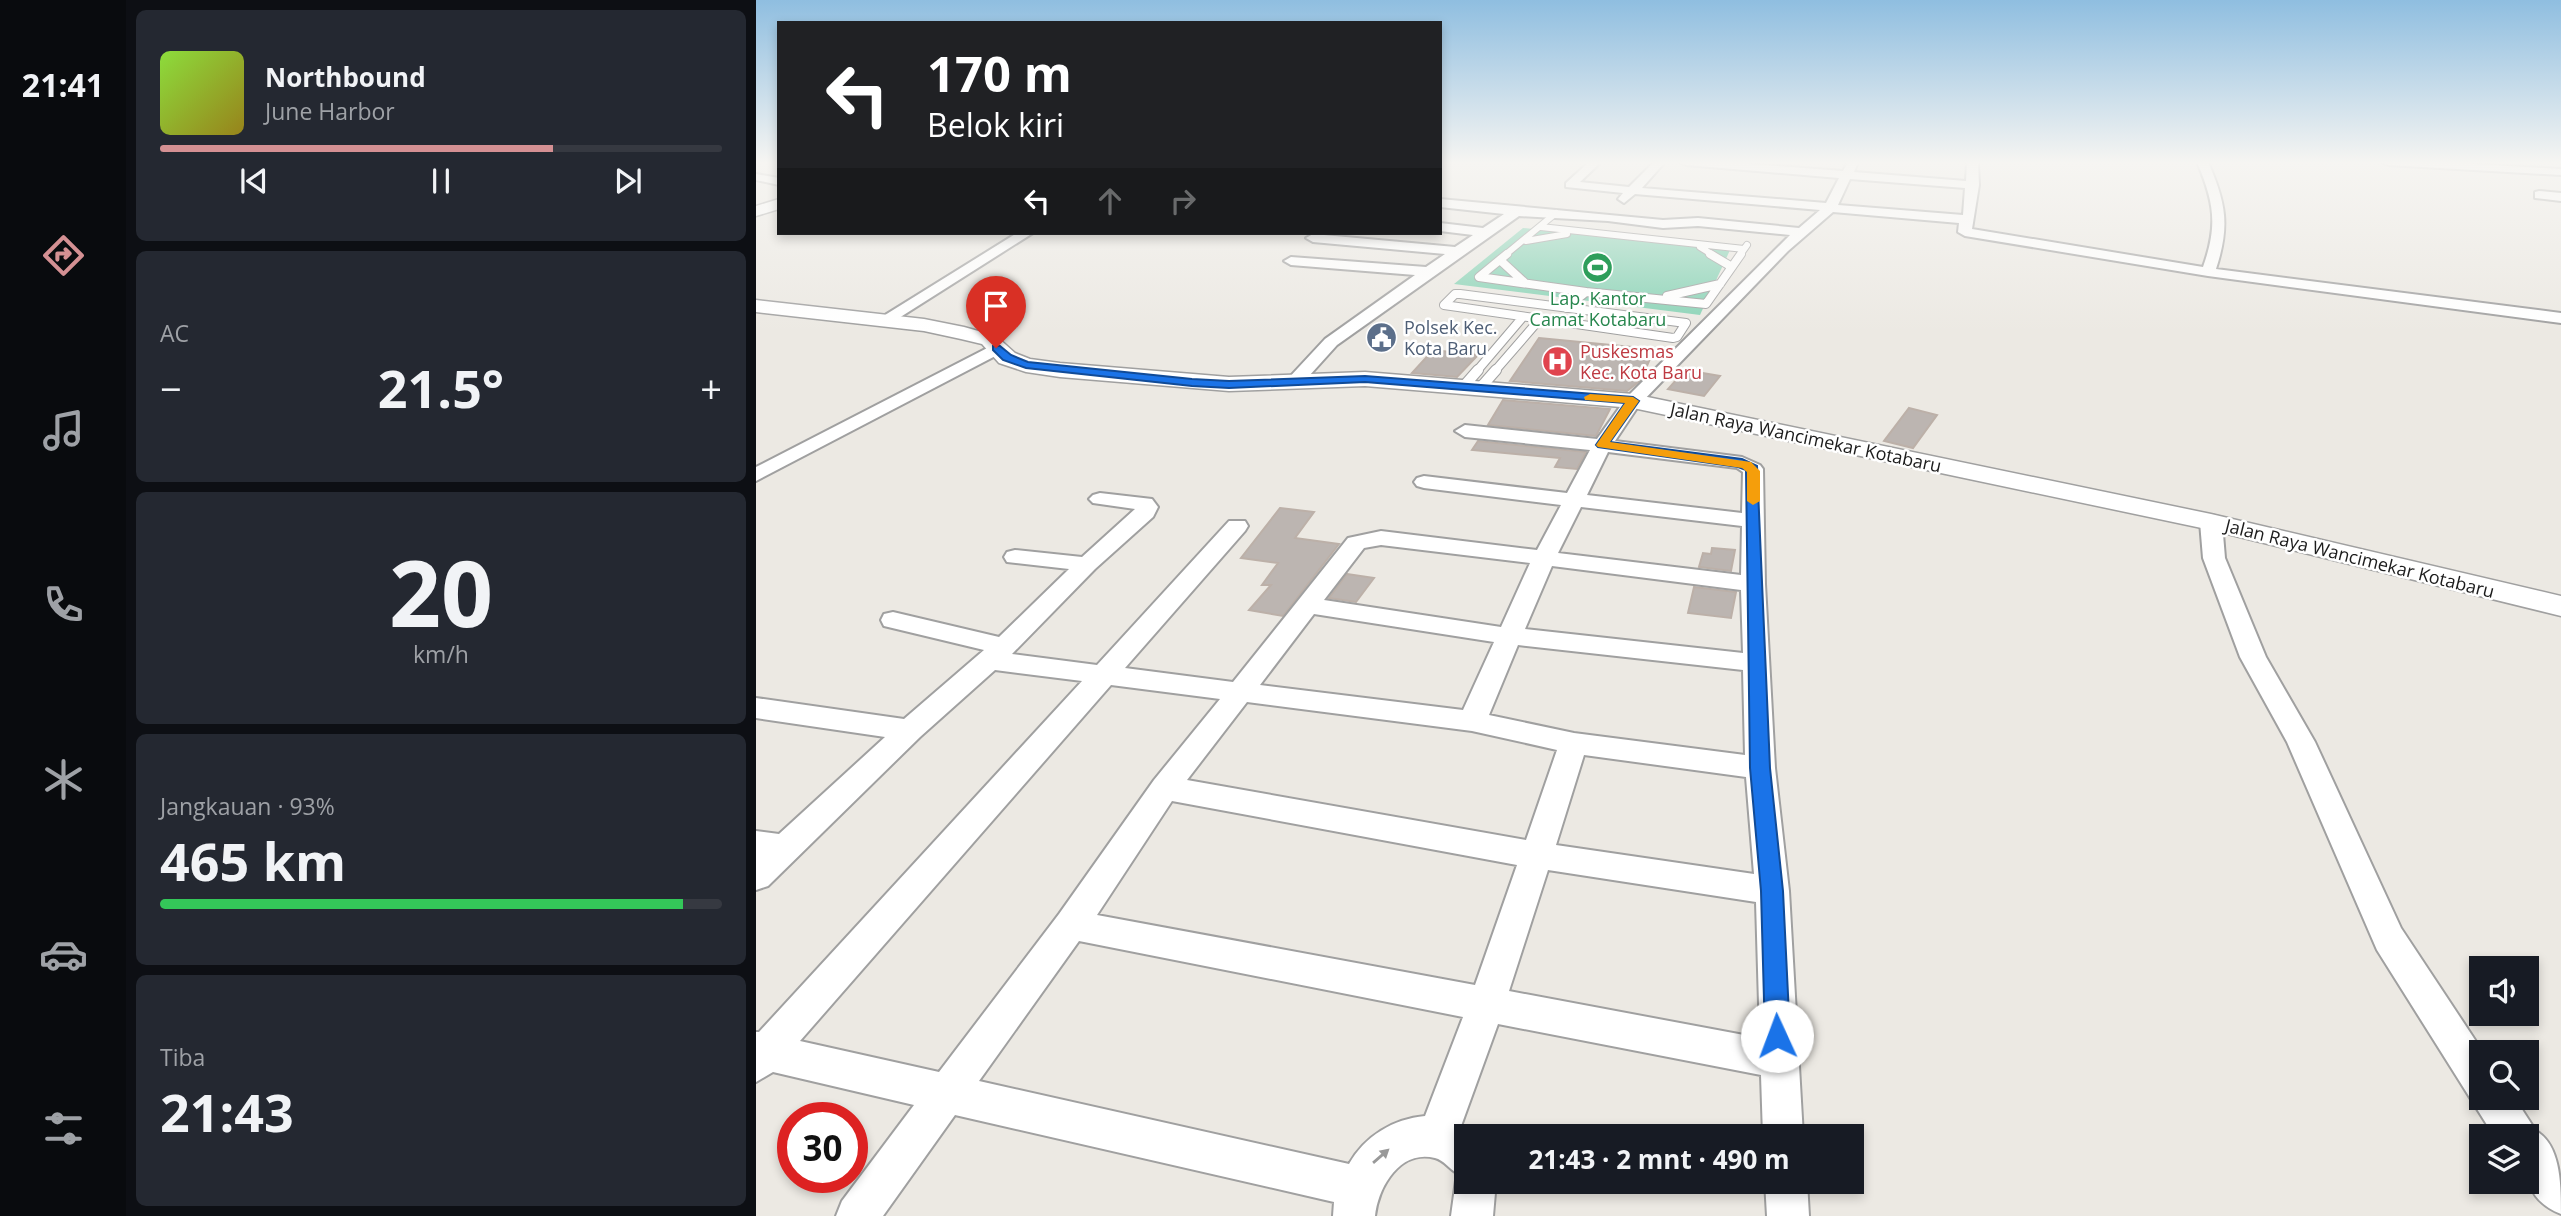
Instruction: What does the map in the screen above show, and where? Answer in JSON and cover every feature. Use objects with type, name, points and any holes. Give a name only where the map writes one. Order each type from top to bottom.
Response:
[{"type":"street","points":[[1294,382],[1331,342],[1506,219]]},
{"type":"street","points":[[1622,219],[1663,224],[1698,222],[1802,232]]},
{"type":"street","points":[[1472,721],[1544,559],[1602,445],[1633,401],[1818,219]]},
{"type":"street","points":[[1903,219],[1965,225],[2208,272],[2561,318]]},
{"type":"street","points":[[1965,225],[1969,219]]},
{"type":"street","points":[[2208,272],[2221,234],[2220,219]]},
{"type":"street","points":[[1442,227],[1485,232]]},
{"type":"street","points":[[885,320],[1023,235]]},
{"type":"street","points":[[1313,238],[1457,251]]},
{"type":"street","points":[[1291,261],[1430,272]]},
{"type":"street","name":"Jalan Raya Wancimekar Kotabaru","points":[[756,306],[885,320],[964,333],[989,340],[1007,358],[1026,365],[1060,370],[1192,382],[1365,379],[1633,401],[2211,522],[2561,606]]},
{"type":"street","points":[[756,475],[996,348]]},
{"type":"street","points":[[1465,431],[1602,445],[1750,466],[1754,471],[1754,584],[1760,768],[1772,891],[1782,1124]]},
{"type":"street","points":[[1424,482],[1753,521]]},
{"type":"street","points":[[756,876],[770,846],[910,730],[996,654],[1087,564],[1145,512],[1147,507],[1144,504],[1100,499]]},
{"type":"street","points":[[2211,522],[2214,558],[2253,657],[2301,742],[2389,939],[2469,1065]]},
{"type":"street","points":[[759,1055],[1237,526]]},
{"type":"street","points":[[857,1216],[1071,925],[1165,788],[1356,543],[1369,538],[1754,584]]},
{"type":"street","points":[[1015,557],[1087,564]]},
{"type":"street","points":[[1307,605],[1509,636],[1756,663]]},
{"type":"street","points":[[893,620],[996,654],[1103,674],[1472,721],[1574,743],[1760,768]]},
{"type":"street","points":[[756,708],[910,730]]},
{"type":"street","points":[[759,1055],[947,1092],[1357,1201],[1373,1163],[1392,1147],[1415,1137],[1452,1147],[1487,1003],[1574,743]]},
{"type":"street","points":[[1165,788],[1536,855],[1772,891]]},
{"type":"street","points":[[1071,925],[1779,1060]]},
{"type":"street","points":[[2539,1164],[2561,1194]]},
{"type":"street","points":[[1787,1194],[1788,1216]]},
{"type":"lane","points":[[1541,227],[1746,246],[1706,304],[1700,305],[1479,277],[1550,219]]},
{"type":"lane","points":[[1522,242],[1588,232]]},
{"type":"lane","points":[[1692,243],[1712,252],[1732,267]]},
{"type":"lane","points":[[1500,260],[1510,272],[1528,284]]},
{"type":"lane","points":[[1639,298],[1682,295],[1720,284]]},
{"type":"lane","points":[[1566,308],[1586,292]]},
{"type":"lane","points":[[1455,294],[1460,294],[1686,323],[1675,338],[1522,318],[1443,303],[1455,294]]},
{"type":"lane","points":[[1472,386],[1522,318]]},
{"type":"lane","points":[[1472,386],[1539,320]]},
{"type":"green space","name":"Lap. Kantor Camat Kotabaru","points":[[1523,228],[1730,250],[1700,315],[1454,284]]},
{"type":"building","points":[[1539,338],[1654,349],[1641,380],[1627,391],[1510,381]]},
{"type":"building","points":[[1433,350],[1478,355],[1457,377],[1412,373]]},
{"type":"building","points":[[1685,370],[1720,376],[1704,396],[1668,389]]},
{"type":"building","points":[[1503,400],[1610,409],[1596,436],[1488,425]]},
{"type":"building","points":[[1909,408],[1937,415],[1913,448],[1884,441]]},
{"type":"building","points":[[1478,441],[1586,452],[1577,469],[1555,467],[1560,458],[1472,450]]},
{"type":"building","points":[[1280,508],[1314,512],[1295,538],[1339,544],[1283,616],[1249,610],[1271,585],[1262,585],[1278,563],[1241,558]]},
{"type":"building","points":[[1712,548],[1735,550],[1731,571],[1699,567],[1703,553],[1711,554]]},
{"type":"building","points":[[1347,574],[1374,578],[1356,602],[1329,598]]},
{"type":"building","points":[[1694,587],[1736,592],[1731,618],[1688,613]]},
{"type":"slow traffic","points":[[1590,397],[1633,401],[1602,445],[1742,463],[1754,471],[1753,501]]},
{"type":"place","name":"Lap. Kantor Camat Kotabaru","points":[[1598,267]]},
{"type":"place","name":"Polsek Kec. Kota Baru","points":[[1381,337]]},
{"type":"place","name":"Puskesmas Kec. Kota Baru","points":[[1557,361]]},
{"type":"route","points":[[996,348],[1007,358],[1026,365],[1192,382],[1229,384],[1365,379],[1452,384],[1633,401],[1602,445],[1742,463],[1753,468],[1760,768],[1772,891],[1777,1036]]}]
